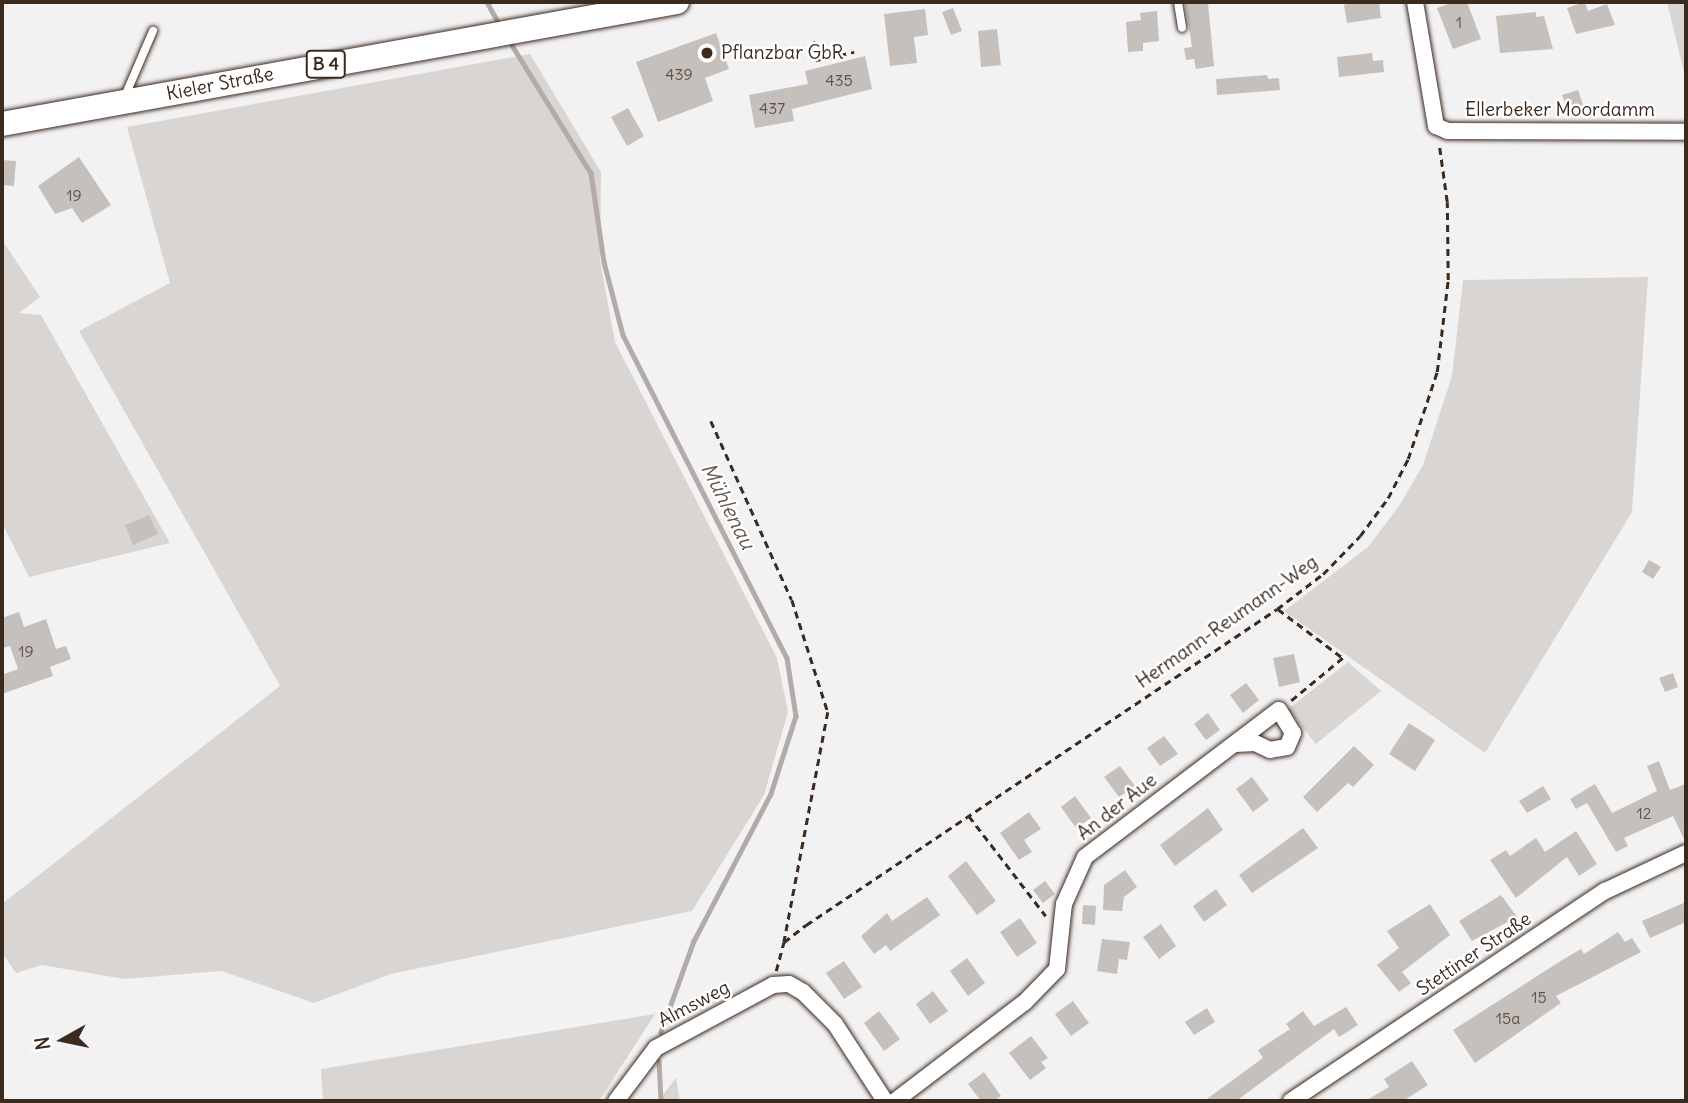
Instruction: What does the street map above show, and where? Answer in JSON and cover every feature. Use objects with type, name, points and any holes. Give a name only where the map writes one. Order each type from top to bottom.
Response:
[{"type":"main road","name":"Kieler Straße","points":[[2,124],[480,35],[677,2]]},
{"type":"street","points":[[1415,2],[1436,126]]},
{"type":"street","name":"Ellerbeker Moordamm","points":[[1436,126],[1448,131],[1686,132]]},
{"type":"street","points":[[1234,744],[1255,743],[1270,750],[1287,747],[1293,733],[1279,710]]},
{"type":"street","name":"An der Aue","points":[[895,1101],[1025,1002],[1057,969],[1063,933],[1064,904],[1085,857],[1279,710]]},
{"type":"street","name":"Stettiner Straße","points":[[1291,1101],[1605,891],[1686,853]]},
{"type":"street","points":[[773,985],[789,984],[821,1010],[885,1101]]},
{"type":"street","name":"Almsweg","points":[[616,1101],[656,1048],[773,985]]},
{"type":"lane","points":[[1178,2],[1182,27]]},
{"type":"lane","points":[[123,102],[153,31]]},
{"type":"path","points":[[814,41],[820,59]]},
{"type":"path","points":[[816,60],[854,52]]},
{"type":"path","name":"Hermann-Reumann-Weg","points":[[784,942],[1277,609],[1323,574],[1360,536],[1388,498],[1428,408],[1445,324],[1448,280],[1447,202],[1436,126]]},
{"type":"path","points":[[711,421],[792,600],[828,712],[784,942],[773,985]]},
{"type":"path","points":[[1277,609],[1343,658],[1318,683],[1279,710]]},
{"type":"path","points":[[969,816],[1050,922],[1063,933]]},
{"type":"shaded area","points":[[1667,2],[1686,2],[1686,81]]},
{"type":"shaded area","points":[[530,54],[601,172],[600,261],[615,342],[777,658],[788,712],[764,795],[692,911],[391,974],[314,1003],[221,971],[125,979],[42,965],[16,973],[2,953],[2,904],[280,686],[79,331],[170,283],[127,127]]},
{"type":"shaded area","points":[[2,240],[40,297],[19,313],[41,315],[170,543],[29,577],[2,523]]},
{"type":"shaded area","points":[[1648,277],[1632,512],[1485,753],[1284,611],[1368,547],[1399,506],[1423,465],[1452,376],[1463,280]]},
{"type":"shaded area","points":[[1348,662],[1381,691],[1316,744],[1288,709]]},
{"type":"shaded area","points":[[655,1014],[599,1101],[323,1101],[321,1069]]},
{"type":"shaded area","points":[[676,1078],[680,1101],[658,1101]]},
{"type":"building","points":[[1185,2],[1208,3],[1214,66],[1196,69],[1194,59],[1186,60],[1184,48],[1192,47]]},
{"type":"building","points":[[1353,2],[1379,2],[1381,18],[1347,23],[1344,5]]},
{"type":"building","points":[[1454,2],[1467,2],[1481,39],[1453,49],[1437,8]]},
{"type":"building","points":[[1585,2],[1588,11],[1607,4],[1615,25],[1576,34],[1567,8]]},
{"type":"building","points":[[953,8],[962,31],[951,35],[942,12]]},
{"type":"building","points":[[925,9],[928,35],[914,37],[917,63],[890,66],[884,14]]},
{"type":"building","points":[[1157,11],[1159,41],[1143,43],[1143,51],[1128,52],[1126,22],[1141,20],[1140,13]]},
{"type":"building","points":[[1536,12],[1536,17],[1544,16],[1553,49],[1500,53],[1496,16]]},
{"type":"building","points":[[997,29],[1001,65],[981,67],[978,31]]},
{"type":"building","points":[[716,33],[729,69],[705,78],[713,101],[658,122],[636,62]]},
{"type":"building","points":[[1372,53],[1373,61],[1383,60],[1384,72],[1339,77],[1337,57]]},
{"type":"building","points":[[865,56],[872,89],[792,109],[794,121],[755,128],[749,95],[808,84],[805,71]]},
{"type":"building","points":[[1267,75],[1268,79],[1279,78],[1280,90],[1217,95],[1216,79]]},
{"type":"building","points":[[1578,90],[1583,105],[1568,110],[1562,95]]},
{"type":"building","points":[[628,108],[644,136],[627,146],[611,117]]},
{"type":"building","points":[[79,157],[111,205],[82,223],[72,208],[55,214],[38,186]]},
{"type":"building","points":[[2,160],[16,161],[14,186],[2,185]]},
{"type":"building","points":[[149,515],[158,534],[133,545],[125,525]]},
{"type":"building","points":[[1649,560],[1661,567],[1653,579],[1642,572]]},
{"type":"building","points":[[19,612],[24,627],[46,619],[56,649],[66,646],[71,659],[50,667],[53,676],[2,694],[2,675],[18,669],[10,646],[2,648],[2,618]]},
{"type":"building","points":[[1294,654],[1300,682],[1279,687],[1273,658]]},
{"type":"building","points":[[1673,673],[1678,687],[1665,692],[1659,678]]},
{"type":"building","points":[[1246,683],[1259,700],[1243,713],[1230,695]]},
{"type":"building","points":[[1208,713],[1220,730],[1206,740],[1194,724]]},
{"type":"building","points":[[1409,723],[1435,740],[1415,771],[1389,754]]},
{"type":"building","points":[[1164,736],[1178,754],[1160,766],[1147,748]]},
{"type":"building","points":[[1354,746],[1374,765],[1353,787],[1348,783],[1317,812],[1303,797]]},
{"type":"building","points":[[1659,761],[1670,790],[1686,784],[1686,843],[1673,816],[1624,838],[1628,846],[1616,852],[1587,803],[1576,809],[1570,799],[1595,784],[1612,813],[1657,791],[1647,766]]},
{"type":"building","points":[[1120,766],[1135,786],[1119,797],[1104,777]]},
{"type":"building","points":[[1252,777],[1269,800],[1253,812],[1236,789]]},
{"type":"building","points":[[1543,786],[1551,799],[1527,813],[1519,801]]},
{"type":"building","points":[[1075,796],[1091,818],[1076,828],[1061,807]]},
{"type":"building","points":[[1208,808],[1223,830],[1175,866],[1160,845]]},
{"type":"building","points":[[1029,812],[1041,829],[1024,840],[1032,852],[1019,860],[1000,833]]},
{"type":"building","points":[[1303,828],[1318,848],[1252,893],[1239,875]]},
{"type":"building","points":[[1576,831],[1597,864],[1579,876],[1567,857],[1516,898],[1490,860],[1506,850],[1510,856],[1536,838],[1545,852]]},
{"type":"building","points":[[966,861],[996,901],[977,915],[948,876]]},
{"type":"building","points":[[1125,870],[1137,887],[1124,897],[1122,911],[1103,910],[1104,885]]},
{"type":"building","points":[[1045,881],[1055,894],[1043,903],[1033,890]]},
{"type":"building","points":[[1216,889],[1227,905],[1204,922],[1193,906]]},
{"type":"building","points":[[1501,895],[1517,917],[1472,941],[1459,921]]},
{"type":"building","points":[[927,897],[940,915],[890,951],[886,945],[874,954],[861,936],[887,913],[892,921]]},
{"type":"building","points":[[1686,902],[1686,922],[1650,938],[1642,921]]},
{"type":"building","points":[[1430,904],[1450,935],[1402,972],[1411,983],[1399,992],[1377,965],[1399,948],[1387,931]]},
{"type":"building","points":[[1083,905],[1096,906],[1095,925],[1082,924]]},
{"type":"building","points":[[1020,918],[1037,943],[1017,957],[1000,932]]},
{"type":"building","points":[[1161,924],[1176,946],[1159,959],[1143,937]]},
{"type":"building","points":[[1618,932],[1625,942],[1632,938],[1641,952],[1556,996],[1561,1003],[1475,1063],[1453,1030],[1559,962],[1581,949],[1584,954]]},
{"type":"building","points":[[1102,939],[1130,942],[1127,960],[1119,959],[1117,974],[1097,971]]},
{"type":"building","points":[[967,958],[985,983],[968,996],[950,971]]},
{"type":"building","points":[[844,961],[862,987],[844,999],[826,973]]},
{"type":"building","points":[[933,991],[948,1011],[930,1024],[916,1004]]},
{"type":"building","points":[[1073,1001],[1089,1023],[1071,1036],[1055,1014]]},
{"type":"building","points":[[1346,1007],[1358,1025],[1339,1037],[1334,1029],[1236,1101],[1204,1101],[1263,1058],[1258,1050],[1290,1029],[1286,1024],[1303,1011],[1314,1026]]},
{"type":"building","points":[[1207,1008],[1215,1022],[1194,1035],[1185,1022]]},
{"type":"building","points":[[879,1011],[900,1039],[884,1051],[864,1023]]},
{"type":"building","points":[[1031,1036],[1048,1058],[1041,1062],[1046,1068],[1030,1080],[1009,1053]]},
{"type":"building","points":[[1412,1061],[1428,1085],[1403,1101],[1365,1101],[1389,1087],[1384,1079]]},
{"type":"building","points":[[984,1072],[1001,1096],[994,1101],[981,1101],[968,1084]]},
{"type":"waterway","name":"Mühlenau","points":[[487,2],[500,25]]},
{"type":"waterway","name":"Mühlenau","points":[[510,42],[591,173],[604,262],[623,335],[787,658],[796,716],[771,794],[694,941],[661,1032]]},
{"type":"waterway","name":"Mühlenau","points":[[659,1061],[661,1101]]},
{"type":"place","name":"Pflanzbar GbR","points":[[707,53]]}]
